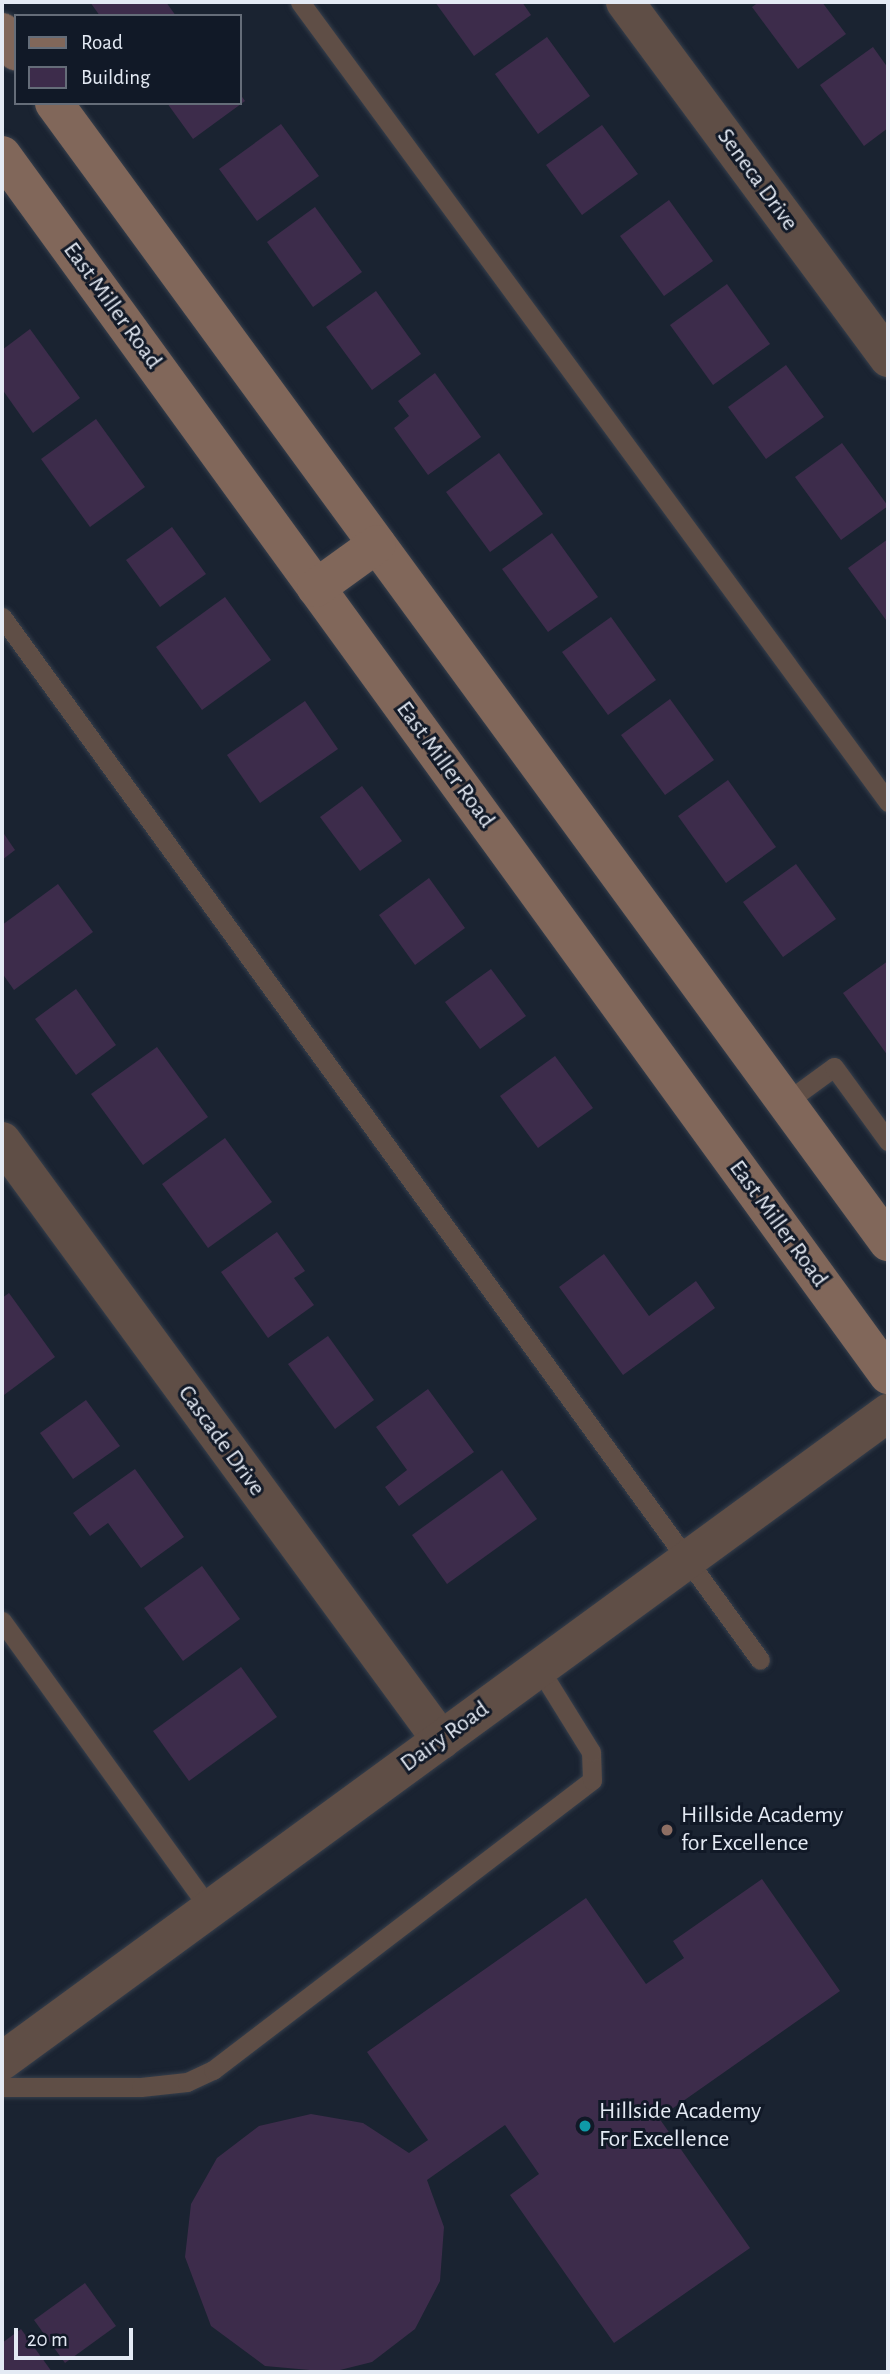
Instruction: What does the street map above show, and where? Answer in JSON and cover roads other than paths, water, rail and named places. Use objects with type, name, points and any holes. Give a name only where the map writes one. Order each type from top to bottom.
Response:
[{"type":"main road","points":[[2,32],[14,48]]},
{"type":"main road","points":[[55,105],[888,1242]]},
{"type":"main road","name":"East Miller Road","points":[[2,155],[888,1375]]},
{"type":"main road","points":[[317,588],[377,544]]},
{"type":"street","name":"Seneca Drive","points":[[625,2],[888,358]]},
{"type":"street","name":"Cascade Drive","points":[[2,1141],[441,1740]]},
{"type":"street","name":"Dairy Road","points":[[2,2061],[888,1413]]},
{"type":"lane","points":[[300,2],[888,802]]},
{"type":"lane","points":[[2,617],[760,1660]]},
{"type":"lane","points":[[786,1102],[834,1067],[888,1141]]},
{"type":"lane","points":[[2,1621],[210,1909]]},
{"type":"lane","points":[[2,2087],[141,2087],[187,2082],[213,2070],[592,1780],[591,1752],[539,1668]]},
{"type":"place","name":"Hillside Academy for Excellence","points":[[667,1830]]},
{"type":"place","name":"Hillside Academy For Excellence","points":[[585,2126]]}]
